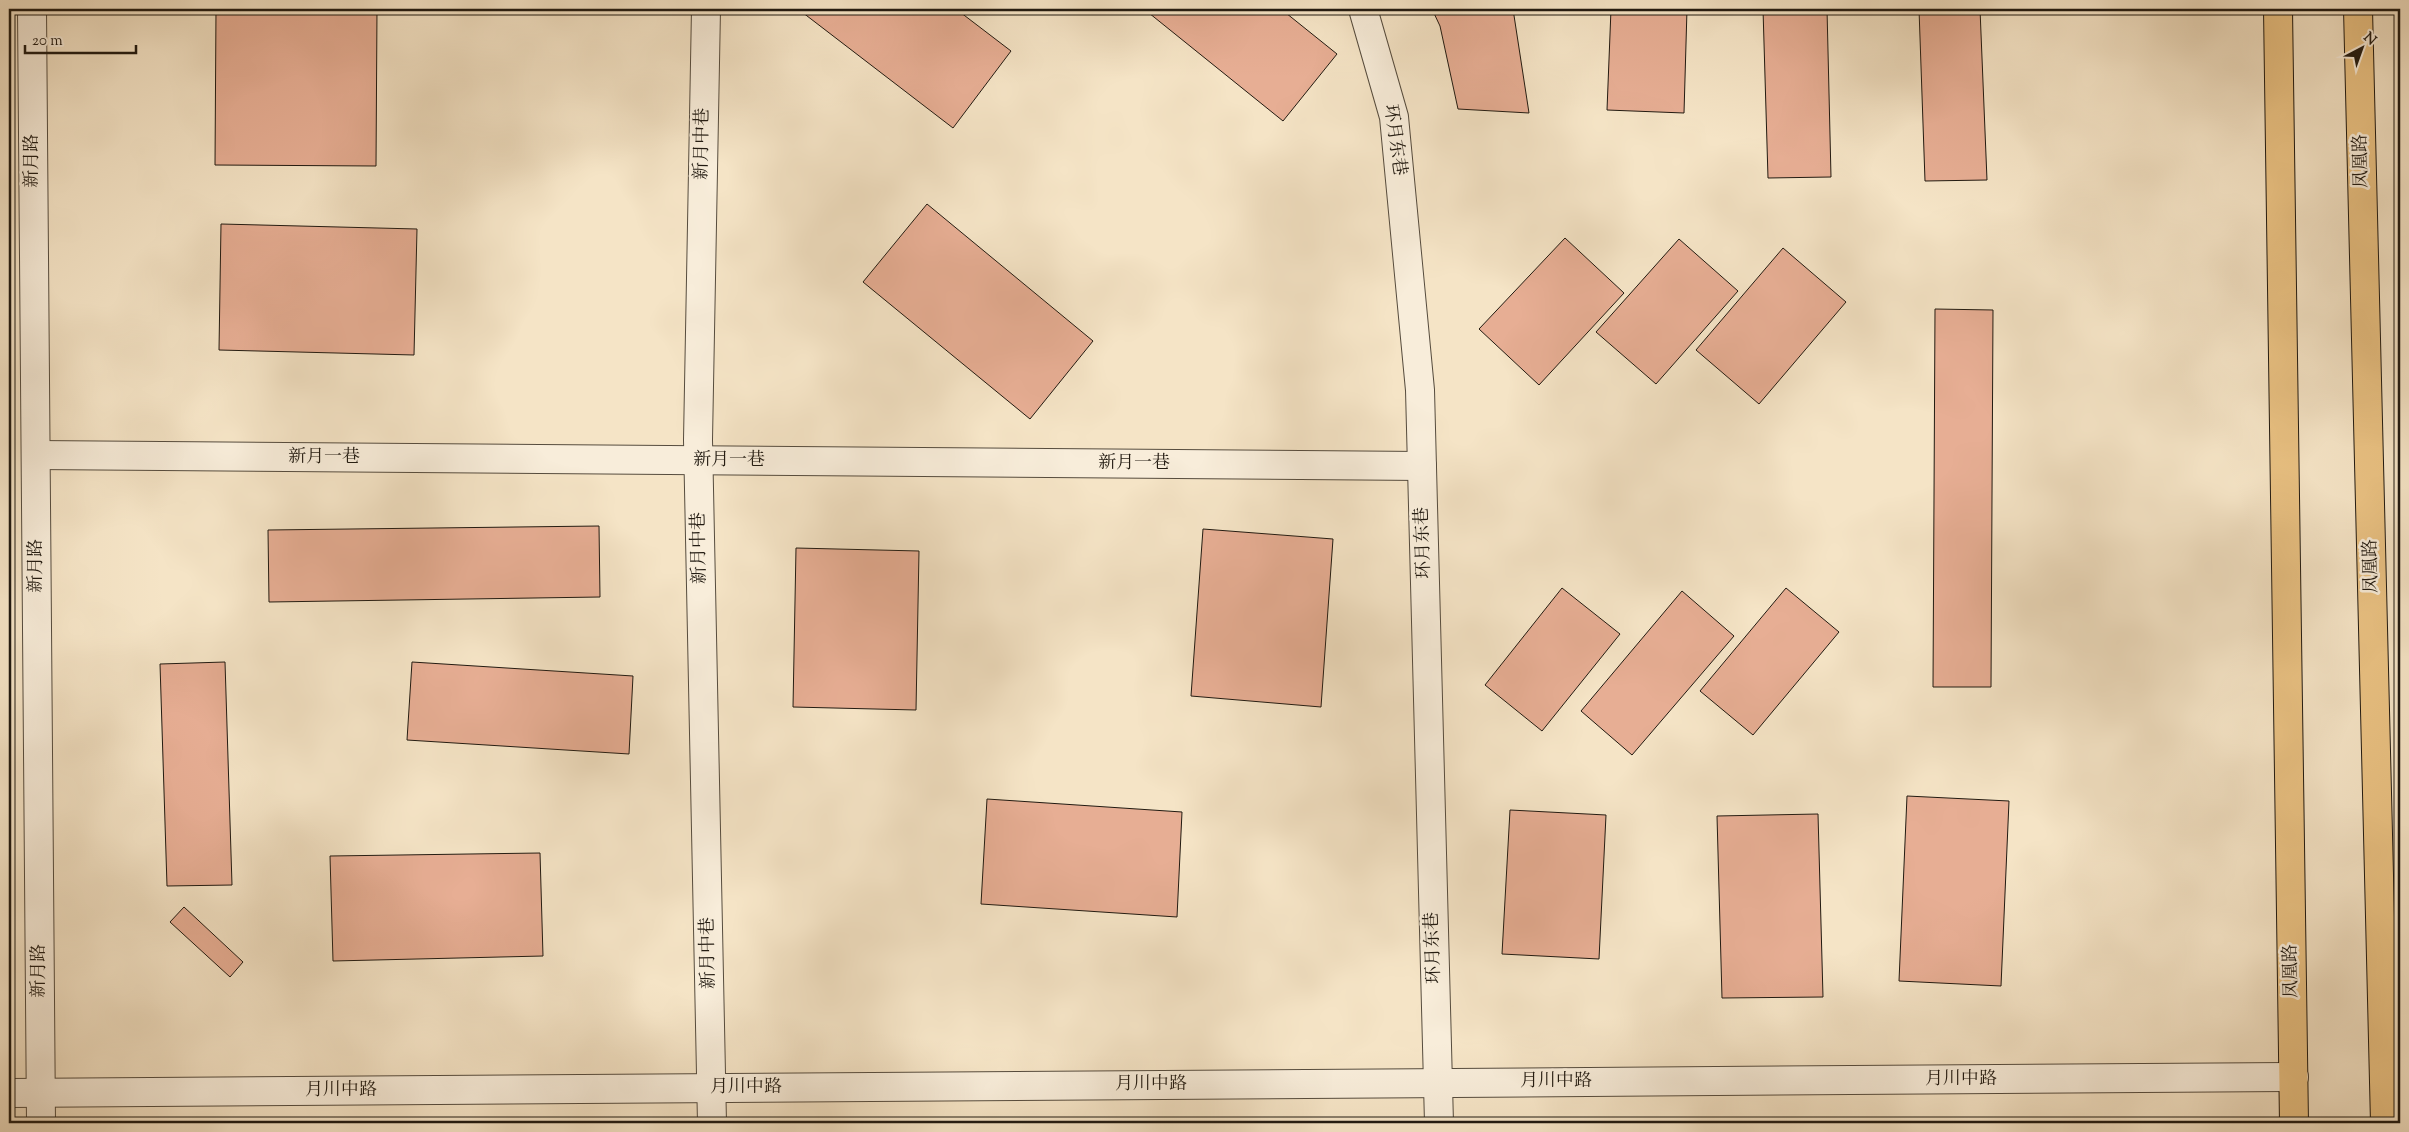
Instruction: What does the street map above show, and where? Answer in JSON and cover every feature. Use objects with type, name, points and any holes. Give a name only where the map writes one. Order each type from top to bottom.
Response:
[{"type":"highway","name":"凤凰路","points":[[2278,9],[2294,1123]]},
{"type":"highway","name":"凤凰路","points":[[2358,9],[2392,1075],[2385,1123]]},
{"type":"street","name":"新月路","points":[[32,9],[41,1123]]},
{"type":"street","name":"新月中巷","points":[[706,9],[698,460],[712,1123]]},
{"type":"street","name":"环月东巷","points":[[1364,9],[1394,117],[1420,390],[1438,1123]]},
{"type":"street","name":"新月一巷","points":[[36,456],[1422,466]]},
{"type":"street","name":"月川中路","points":[[9,1093],[2294,1078]]},
{"type":"building","points":[[216,9],[377,9],[376,166],[215,165]]},
{"type":"building","points":[[798,9],[956,9],[1011,51],[953,128]]},
{"type":"building","points":[[1144,9],[1281,9],[1337,54],[1283,121]]},
{"type":"building","points":[[1432,9],[1513,9],[1529,113],[1458,109],[1440,26]]},
{"type":"building","points":[[1611,9],[1687,9],[1684,113],[1607,110]]},
{"type":"building","points":[[1763,9],[1827,9],[1831,177],[1768,178]]},
{"type":"building","points":[[1919,9],[1980,9],[1987,180],[1925,181]]},
{"type":"building","points":[[927,204],[1093,341],[1030,419],[863,282]]},
{"type":"building","points":[[221,224],[417,229],[414,355],[219,350]]},
{"type":"building","points":[[1565,238],[1624,293],[1539,385],[1479,329]]},
{"type":"building","points":[[1679,239],[1738,291],[1656,384],[1596,332]]},
{"type":"building","points":[[1783,248],[1846,302],[1759,404],[1696,350]]},
{"type":"building","points":[[1935,309],[1993,310],[1991,687],[1933,687]]},
{"type":"building","points":[[599,526],[600,597],[269,602],[268,530]]},
{"type":"building","points":[[1203,529],[1333,539],[1321,707],[1191,696]]},
{"type":"building","points":[[796,548],[919,551],[916,710],[793,707]]},
{"type":"building","points":[[1562,588],[1620,634],[1542,731],[1485,685]]},
{"type":"building","points":[[1786,588],[1839,632],[1753,735],[1700,691]]},
{"type":"building","points":[[1682,591],[1734,636],[1632,755],[1581,711]]},
{"type":"building","points":[[225,662],[232,885],[167,886],[160,664]]},
{"type":"building","points":[[412,662],[633,676],[629,754],[407,740]]},
{"type":"building","points":[[1907,796],[2009,801],[2001,986],[1899,981]]},
{"type":"building","points":[[987,799],[1182,812],[1177,917],[981,904]]},
{"type":"building","points":[[1510,810],[1606,815],[1599,959],[1502,954]]},
{"type":"building","points":[[1818,814],[1823,997],[1722,998],[1717,816]]},
{"type":"building","points":[[540,853],[543,956],[333,961],[330,856]]},
{"type":"building","points":[[184,907],[243,962],[230,977],[170,922]]}]
